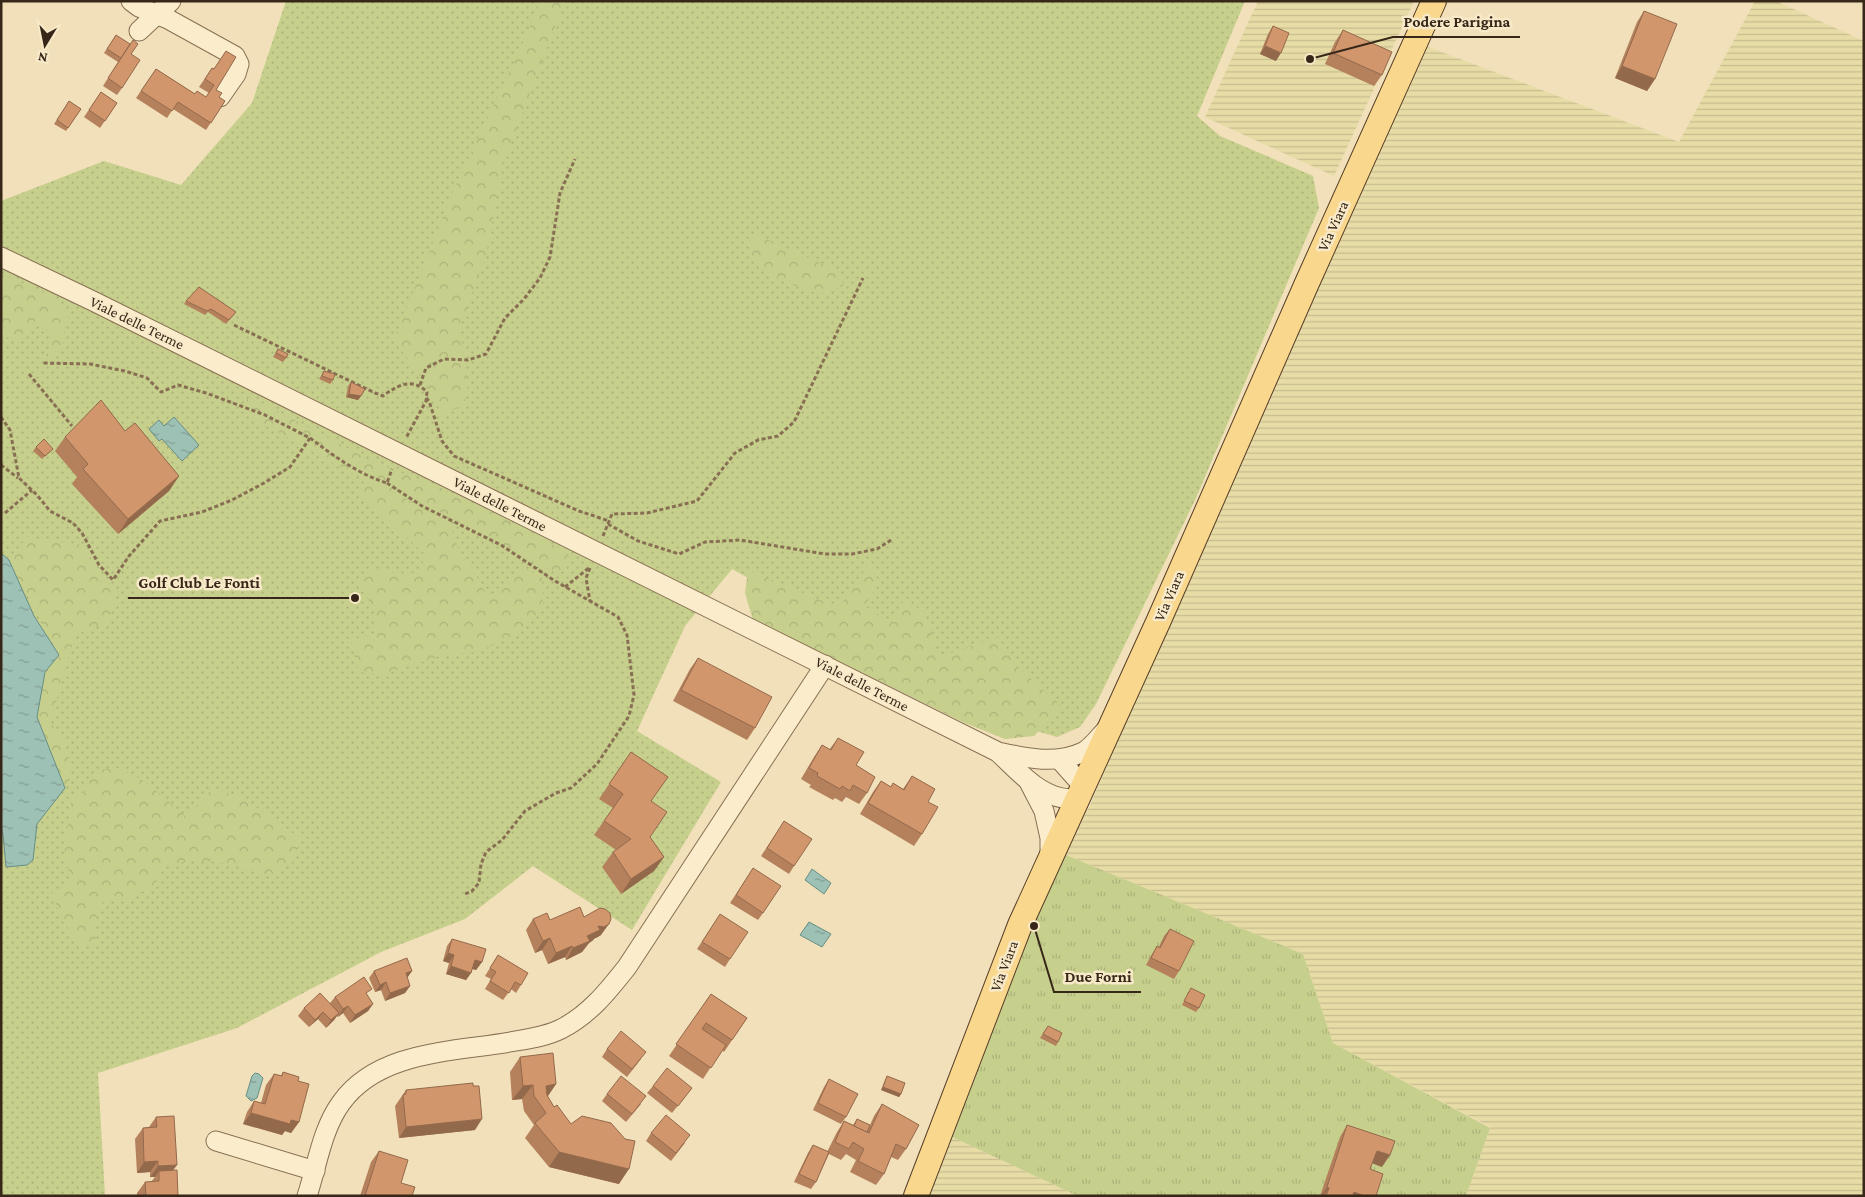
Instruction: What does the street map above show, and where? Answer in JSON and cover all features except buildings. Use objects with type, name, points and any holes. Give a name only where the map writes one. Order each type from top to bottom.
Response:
[{"type":"main road","name":"Via Viara","points":[[916,1196],[1020,925],[1081,792],[1306,283],[1434,1]]},
{"type":"street","points":[[131,1],[139,7],[157,14],[224,48],[235,56],[239,64],[236,74],[220,97]]},
{"type":"street","points":[[139,31],[171,1]]},
{"type":"street","name":"Viale delle Terme","points":[[1,256],[998,752],[1031,759],[1059,759],[1084,752],[1110,726]]},
{"type":"street","points":[[308,1196],[332,1118],[340,1104],[352,1090],[367,1078],[415,1057],[547,1035],[578,1019],[603,997],[627,967],[824,665]]},
{"type":"street","name":"Viale delle Terme","points":[[998,752],[1029,782],[1057,797],[1068,800],[1081,792]]},
{"type":"street","points":[[1059,759],[1081,792]]},
{"type":"street","name":"Viale delle Terme","points":[[1029,782],[1044,811],[1050,838],[1050,858]]},
{"type":"street","points":[[216,1141],[315,1171]]},
{"type":"path","points":[[420,385],[426,368],[444,359],[468,360],[486,354],[505,318],[524,299],[540,278],[550,257],[560,193],[575,159]]},
{"type":"path","points":[[601,541],[612,514],[647,513],[697,501],[734,453],[758,440],[778,436],[794,422],[864,278]]},
{"type":"path","points":[[234,325],[383,396],[392,388],[406,383],[420,385],[426,392],[426,398],[423,408],[406,438]]},
{"type":"path","points":[[42,363],[90,364],[125,371],[147,378],[160,392],[178,385],[206,393],[265,415],[310,438],[344,463],[374,479],[387,483],[422,506],[501,545],[565,587],[618,618],[626,635],[634,695],[629,716],[597,764],[571,788],[556,793],[524,811],[502,840],[486,852],[481,864],[479,883],[472,891],[465,894]]},
{"type":"path","points":[[29,374],[72,426]]},
{"type":"path","points":[[426,398],[429,401],[442,442],[454,456],[608,523],[638,541],[679,554],[705,542],[740,540],[825,554],[852,554],[877,550],[891,540]]},
{"type":"path","points":[[1,417],[10,430],[19,478]]},
{"type":"path","points":[[1,465],[32,490],[50,511],[74,523],[99,565],[113,580],[129,556],[160,521],[202,512],[232,500],[264,483],[290,467],[310,438]]},
{"type":"path","points":[[387,483],[393,464]]},
{"type":"path","points":[[5,513],[32,490]]},
{"type":"path","points":[[590,602],[586,578],[594,558]]},
{"type":"path","points":[[565,587],[590,567]]},
{"type":"shaded area","points":[[1258,1],[1414,1],[1334,176],[1205,117]]},
{"type":"shaded area","points":[[1755,1],[1776,1],[1864,41],[1864,1196],[1466,1196],[1490,1127],[1333,1043],[1303,954],[1059,852],[1089,808],[1415,42],[1679,142]]},
{"type":"shaded area","points":[[933,1128],[1078,1196],[908,1196]]},
{"type":"green space","points":[[286,1],[1245,1],[1197,116],[1220,136],[1313,176],[1319,208],[1196,498],[1096,704],[1080,727],[1057,737],[1013,724],[732,569],[685,626],[637,731],[721,782],[632,930],[533,866],[465,919],[381,952],[237,1028],[98,1073],[105,1196],[1,1196],[1,201],[104,161],[181,185],[252,103]]},
{"type":"green space","points":[[541,1],[565,1],[503,164],[486,255],[460,327],[468,384],[465,403],[443,416],[421,377],[394,341],[453,191]]},
{"type":"green space","points":[[753,233],[837,271],[844,285],[826,293],[819,293],[798,287],[775,277],[757,265],[750,257],[749,250]]},
{"type":"green space","points":[[1,274],[41,291],[69,315],[60,355],[45,359],[53,337],[36,320],[20,340],[1,336]]},
{"type":"green space","points":[[247,399],[262,403],[375,463],[433,484],[521,527],[568,553],[569,561],[566,569],[558,571],[546,568],[436,510],[390,491],[449,521],[458,548],[487,596],[502,589],[523,567],[542,578],[543,608],[535,619],[511,637],[477,652],[446,654],[385,674],[358,672],[351,639],[374,636],[376,620],[370,601],[356,582],[372,570],[409,574],[422,570],[424,553],[358,493],[363,486],[379,487],[245,414]]},
{"type":"green space","points":[[26,537],[82,545],[116,595],[108,622],[77,634],[69,654],[51,722],[65,745],[72,776],[65,788],[37,717],[45,672],[59,655],[9,560],[14,558]]},
{"type":"green space","points":[[871,561],[879,584],[864,606],[894,623],[904,599],[925,613],[939,657],[998,637],[1015,665],[1063,707],[1034,736],[1005,739],[965,723],[753,620],[745,593],[748,570],[837,607],[847,597]]},
{"type":"green space","points":[[119,768],[146,782],[186,817],[212,789],[242,797],[300,838],[294,861],[271,877],[218,862],[192,861],[164,867],[154,886],[123,901],[103,901],[95,919],[96,949],[80,944],[61,919],[52,892],[72,882],[64,856],[71,802],[83,792],[95,770]]},
{"type":"green space","points":[[1059,852],[1303,954],[1333,1043],[1490,1128],[1466,1196],[1078,1196],[933,1128]]},
{"type":"water","points":[[174,417],[199,445],[182,461],[162,439],[159,441],[149,429],[159,420],[164,426]]},
{"type":"water","points":[[1,553],[9,560],[34,616],[59,655],[45,672],[37,717],[65,788],[37,824],[33,860],[27,865],[6,867],[1,827]]},
{"type":"water","points":[[812,869],[831,883],[824,894],[805,880]]},
{"type":"water","points":[[809,922],[831,934],[822,947],[800,935]]},
{"type":"water","points":[[255,1073],[263,1078],[257,1098],[251,1101],[246,1096],[252,1076]]},
{"type":"place","name":"Podere Parigina","points":[[1310,59]]},
{"type":"place","name":"Golf Club Le Fonti","points":[[355,598]]},
{"type":"place","name":"Due Forni","points":[[1034,926]]}]
